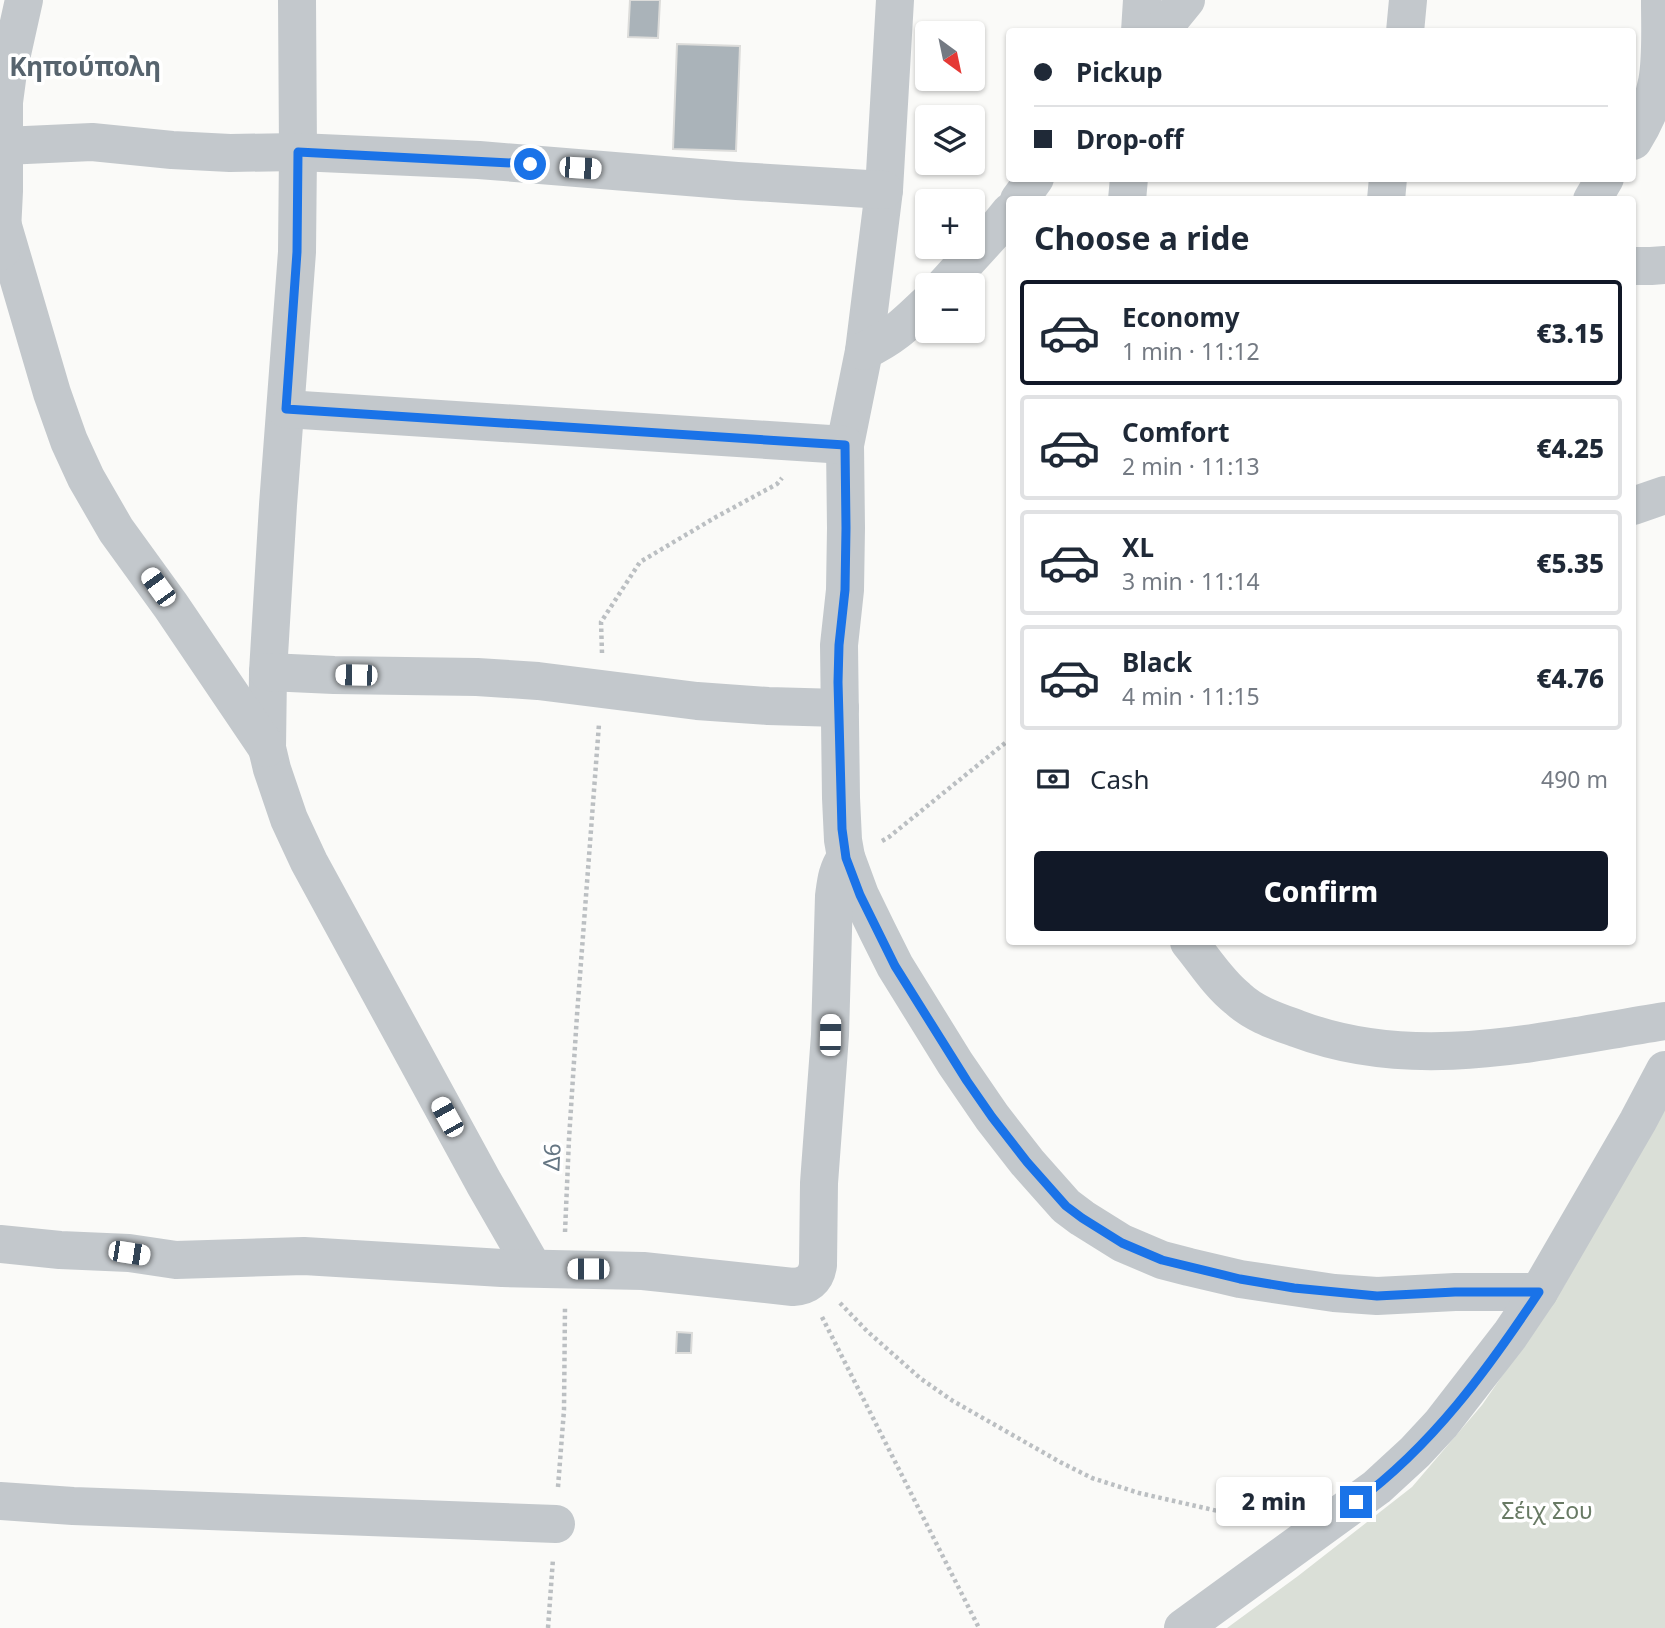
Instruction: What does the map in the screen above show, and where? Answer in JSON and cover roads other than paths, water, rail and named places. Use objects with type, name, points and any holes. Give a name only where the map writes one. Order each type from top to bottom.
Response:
[{"type":"street","points":[[0,264],[5,92],[24,0]]},
{"type":"street","points":[[297,0],[297,252],[278,505],[268,672],[267,748],[289,819],[309,862],[470,1159],[549,1269]]},
{"type":"street","points":[[895,0],[884,190],[864,351],[830,444],[846,528],[845,590],[839,645],[843,840],[846,858],[860,895],[895,966],[962,1074],[1027,1162],[1066,1206],[1129,1247],[1162,1260],[1240,1279],[1294,1288],[1377,1296],[1539,1292]]},
{"type":"street","points":[[1140,28],[1142,0]]},
{"type":"street","points":[[1163,28],[1186,0]]},
{"type":"street","points":[[1406,28],[1409,0]]},
{"type":"street","points":[[1636,136],[1650,111],[1662,70],[1660,0]]},
{"type":"street","points":[[2,148],[92,142],[230,153],[298,152],[479,160],[884,190]]},
{"type":"street","points":[[956,273],[1006,217]]},
{"type":"street","points":[[3,226],[52,393],[86,478],[116,530],[267,748]]},
{"type":"street","points":[[1636,266],[1665,265]]},
{"type":"street","points":[[864,351],[887,340],[915,316]]},
{"type":"street","points":[[286,409],[830,444]]},
{"type":"street","points":[[1636,505],[1665,495]]},
{"type":"street","points":[[268,672],[477,677],[538,681],[697,701],[840,708]]},
{"type":"street","points":[[0,1244],[129,1253],[176,1260],[304,1256],[502,1268],[655,1271],[793,1287],[810,1281],[818,1265],[819,1183],[830,1035],[834,896],[837,874],[846,858]]},
{"type":"street","points":[[1192,945],[1237,999],[1264,1017],[1314,1035],[1360,1046],[1411,1051],[1464,1051],[1665,1021]]},
{"type":"street","points":[[1183,1628],[1377,1487],[1441,1424],[1510,1335],[1539,1292],[1665,1070]]},
{"type":"street","points":[[0,1502],[556,1524]]},
{"type":"district","name":"Κηπούπολη","points":[[85,66]]},
{"type":"park label","name":"Σέιχ Σου","points":[[1547,1510]]}]
